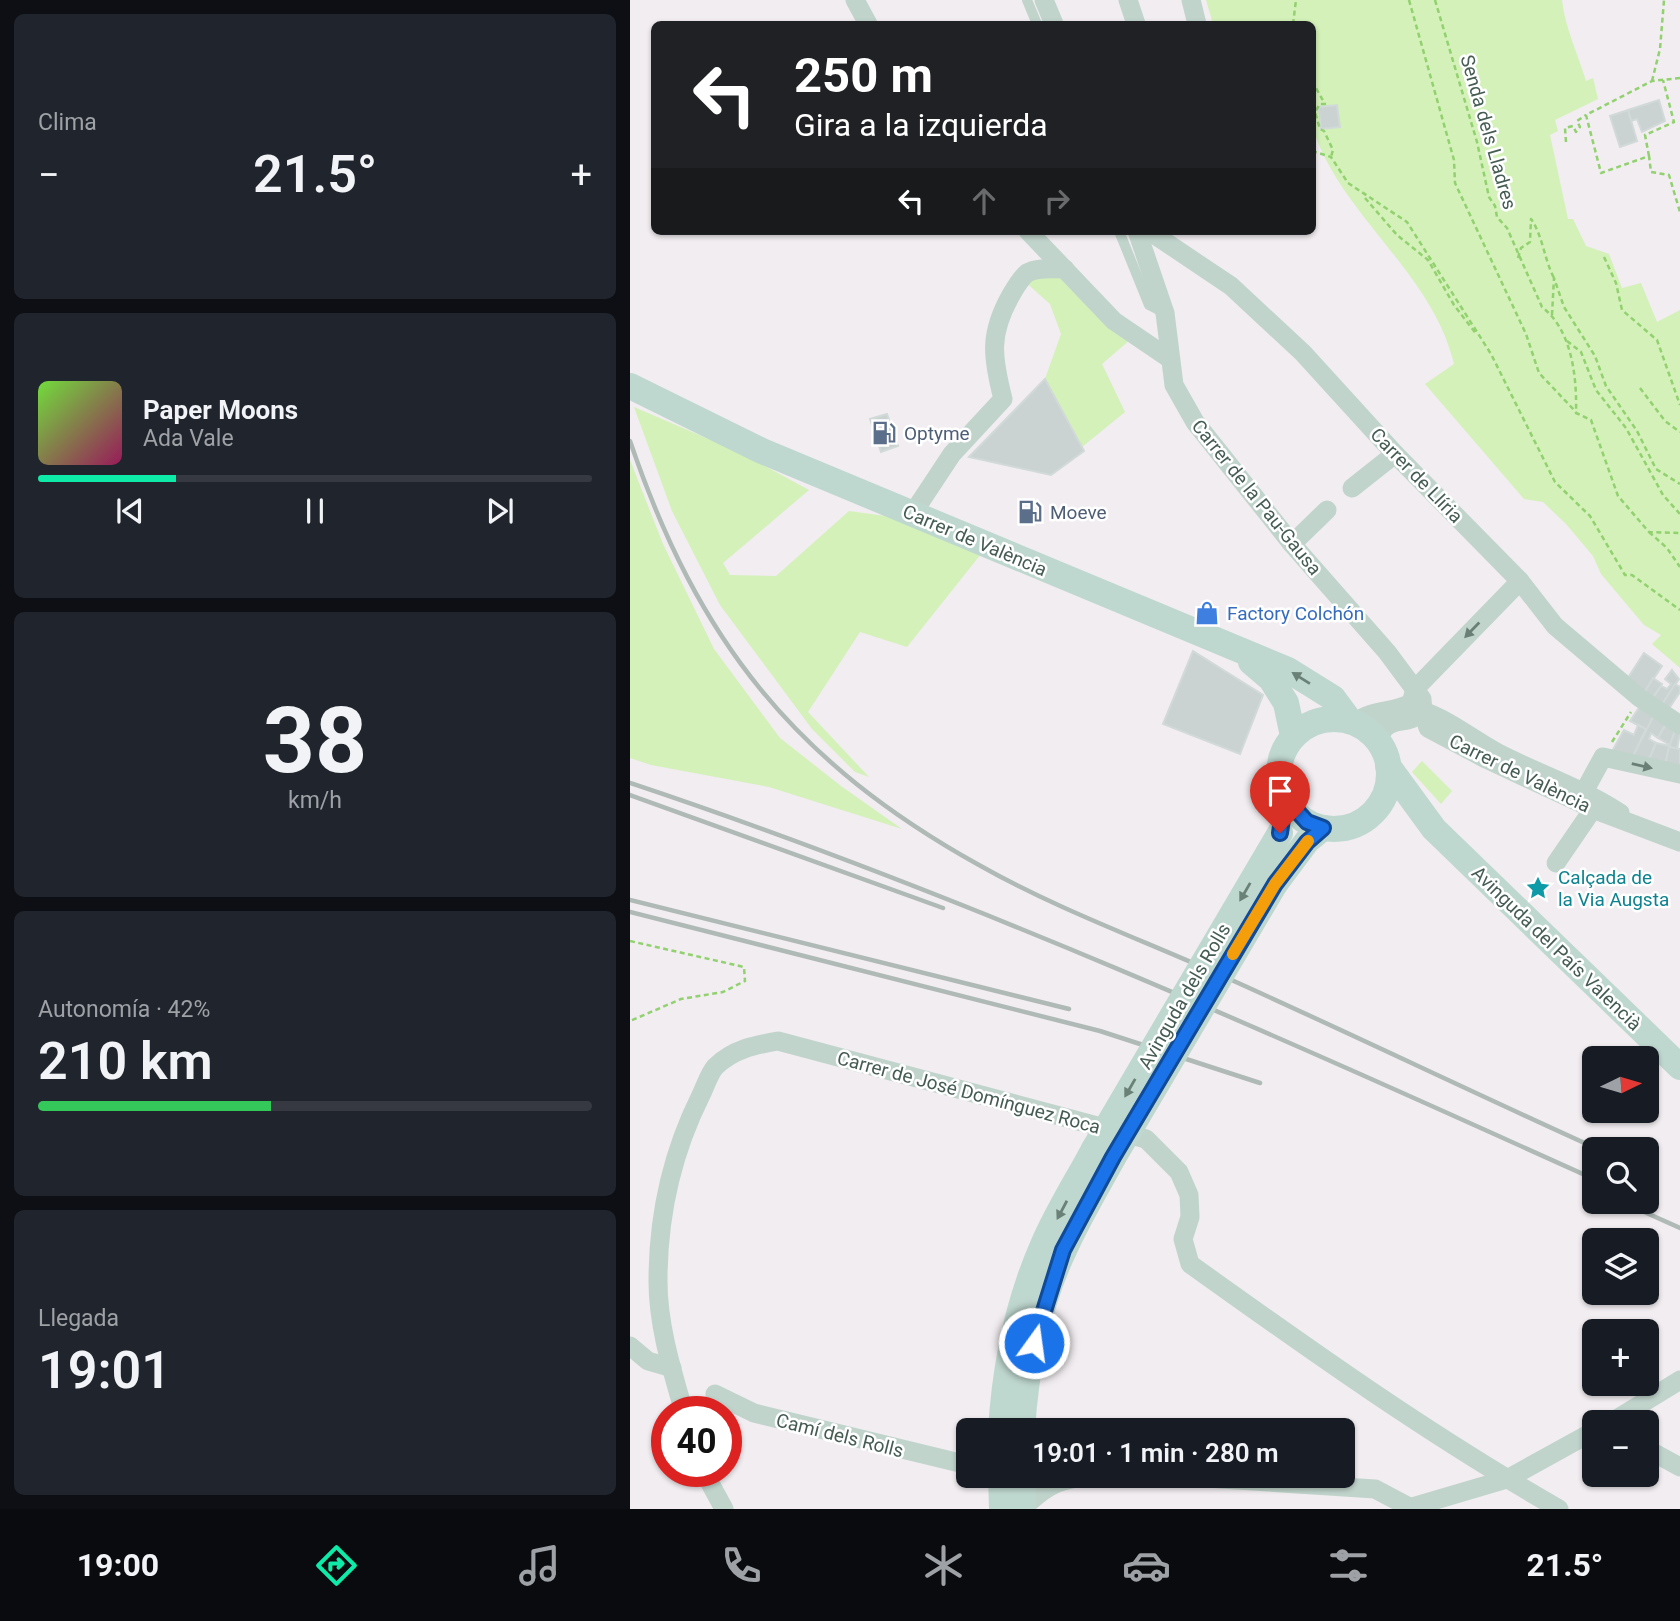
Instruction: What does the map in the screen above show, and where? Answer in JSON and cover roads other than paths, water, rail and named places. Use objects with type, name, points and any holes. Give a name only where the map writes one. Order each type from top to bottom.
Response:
[{"type":"main road","name":"Carrer de València","points":[[630,386],[762,451],[1300,677],[1334,698],[1353,721]]},
{"type":"main road","name":"Carrer de València","points":[[1239,652],[1271,679],[1286,703],[1293,736]]},
{"type":"main road","points":[[1330,719],[1353,721],[1378,740],[1388,766],[1388,786],[1380,805],[1365,819],[1345,828],[1315,835],[1285,798],[1279,777],[1282,755],[1293,736],[1310,724],[1330,719]]},
{"type":"main road","name":"Avinguda del País Valencià","points":[[1388,766],[1434,829],[1680,1067]]},
{"type":"main road","name":"Avinguda dels Rolls","points":[[1002,1418],[1004,1385],[1016,1321],[1043,1245],[1094,1149],[1280,833],[1285,798]]},
{"type":"main road","name":"Avinguda del País Valencià","points":[[1365,819],[1387,814],[1409,817],[1434,829]]},
{"type":"main road","name":"Avinguda dels Rolls","points":[[1023,1418],[1025,1386],[1038,1322],[1063,1250],[1113,1157],[1275,884],[1315,835]]},
{"type":"main road","points":[[1007,1488],[1016,1509]]},
{"type":"main road","points":[[1016,1509],[1020,1488]]},
{"type":"street","points":[[855,0],[866,21]]},
{"type":"street","points":[[1044,0],[1053,21]]},
{"type":"street","points":[[1128,0],[1135,21]]},
{"type":"street","points":[[1191,0],[1196,21]]},
{"type":"street","points":[[1032,235],[1114,321],[1170,359]]},
{"type":"street","points":[[1139,235],[1165,313]]},
{"type":"street","name":"Carrer de Llíria","points":[[1155,235],[1231,286],[1303,353],[1395,454],[1520,581],[1555,626],[1640,698],[1680,725]]},
{"type":"street","points":[[913,513],[952,454],[1003,399],[992,359],[997,320],[1014,290],[1027,274],[1036,270],[1065,269]]},
{"type":"street","name":"Carrer de la Pau-Gausa","points":[[1165,313],[1174,385],[1195,422],[1292,544],[1415,689]]},
{"type":"street","points":[[1352,488],[1395,454]]},
{"type":"street","points":[[1292,544],[1328,510]]},
{"type":"street","points":[[1353,721],[1365,715],[1398,711],[1411,704],[1415,689],[1520,581]]},
{"type":"street","points":[[1378,740],[1382,728],[1389,723],[1426,716],[1422,699],[1415,689]]},
{"type":"street","name":"Carrer de València","points":[[1619,818],[1620,813],[1585,790],[1498,753],[1438,715],[1426,716],[1428,728],[1486,760],[1593,809],[1680,842]]},
{"type":"street","points":[[1585,790],[1603,757],[1680,775]]},
{"type":"street","points":[[1556,863],[1593,809]]},
{"type":"street","name":"Carrer de José Domínguez Roca","points":[[680,1396],[665,1336],[658,1283],[663,1208],[670,1175],[692,1112],[715,1068],[743,1047],[778,1041],[1146,1139],[1179,1172],[1189,1195],[1190,1217],[1183,1239],[1190,1264],[1320,1358],[1507,1479]]},
{"type":"street","points":[[665,1336],[633,1348],[648,1361],[672,1368]]},
{"type":"street","points":[[1631,1410],[1680,1380]]},
{"type":"street","name":"Camí dels Rolls","points":[[715,1394],[754,1413],[956,1462]]},
{"type":"street","points":[[1355,1488],[1375,1489],[1407,1508],[1507,1479],[1582,1438]]},
{"type":"street","points":[[1659,1456],[1680,1467]]},
{"type":"street","points":[[1507,1479],[1559,1509]]},
{"type":"street","points":[[712,1487],[724,1509]]},
{"type":"street","points":[[1016,1509],[1044,1488]]},
{"type":"lane","points":[[1027,0],[1036,21]]},
{"type":"lane","points":[[1121,235],[1149,305],[1165,313]]},
{"type":"railway","points":[[630,441],[657,512],[687,577],[722,636],[761,689],[805,738],[856,783],[914,825],[1010,882],[1236,982],[1582,1142]]},
{"type":"railway","points":[[630,783],[875,871],[996,919],[1237,1020],[1582,1174]]},
{"type":"railway","points":[[630,795],[943,908]]},
{"type":"railway","points":[[630,900],[1069,1009]]},
{"type":"railway","points":[[630,912],[1100,1031],[1260,1083]]},
{"type":"railway","points":[[1649,1214],[1680,1228]]},
{"type":"place","name":"Optyme","points":[[884,433]]},
{"type":"place","name":"Moeve","points":[[1030,512]]},
{"type":"place","name":"Factory Colchón","points":[[1207,613]]},
{"type":"place","name":"Calçada de la Via Augsta","points":[[1538,888]]}]
